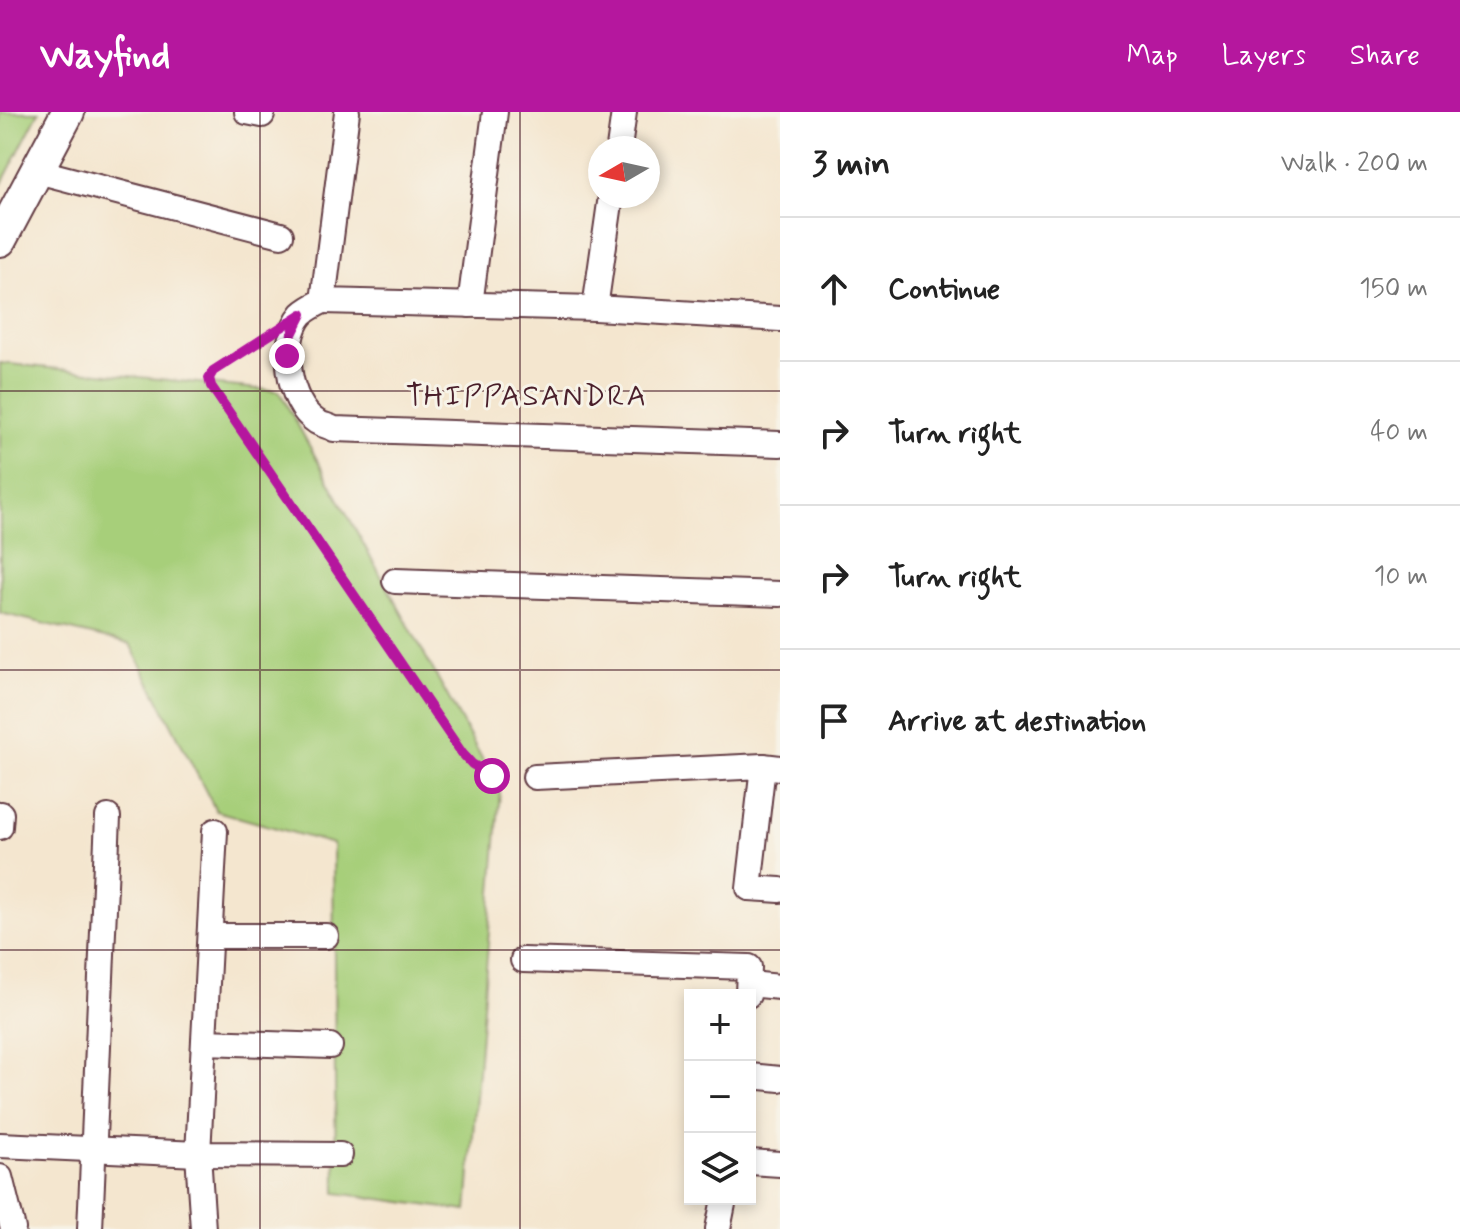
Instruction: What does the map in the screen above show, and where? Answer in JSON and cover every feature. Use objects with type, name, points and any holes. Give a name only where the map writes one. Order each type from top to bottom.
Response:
[{"type":"main road","points":[[0,240],[68,112]]},
{"type":"street","points":[[323,301],[347,112]]},
{"type":"street","points":[[470,305],[495,112]]},
{"type":"street","points":[[621,136],[624,112]]},
{"type":"street","points":[[37,171],[281,235]]},
{"type":"street","points":[[595,308],[609,208]]},
{"type":"street","points":[[780,319],[595,308],[323,301],[302,314],[292,334],[287,356],[290,380],[310,416],[334,429],[780,444]]},
{"type":"street","points":[[395,581],[780,594]]},
{"type":"street","points":[[535,777],[771,767],[749,888],[780,890]]},
{"type":"street","points":[[90,1229],[108,817]]},
{"type":"street","points":[[203,1229],[198,1154],[215,831]]},
{"type":"street","points":[[210,936],[326,936]]},
{"type":"street","points":[[523,960],[749,967],[749,989],[780,987]]},
{"type":"street","points":[[204,1042],[330,1046]]},
{"type":"street","points":[[756,1077],[780,1079]]},
{"type":"street","points":[[0,1145],[198,1154],[340,1155]]},
{"type":"street","points":[[756,1162],[780,1164]]},
{"type":"street","points":[[0,1177],[3,1204],[13,1229]]},
{"type":"street","points":[[718,1229],[723,1205]]},
{"type":"path","points":[[302,314],[213,371],[209,378],[211,386],[462,753],[472,764],[492,776]]},
{"type":"green space","points":[[0,112],[39,112],[0,187]]},
{"type":"green space","points":[[0,363],[279,391],[500,791],[467,1211],[336,1193],[333,844],[216,811],[130,644],[0,613]]},
{"type":"district","name":"THIPPASANDRA","points":[[527,395]]},
{"type":"route","points":[[287,356],[292,334],[302,314],[213,371],[209,378],[211,386],[462,753],[472,764],[492,776]]}]
